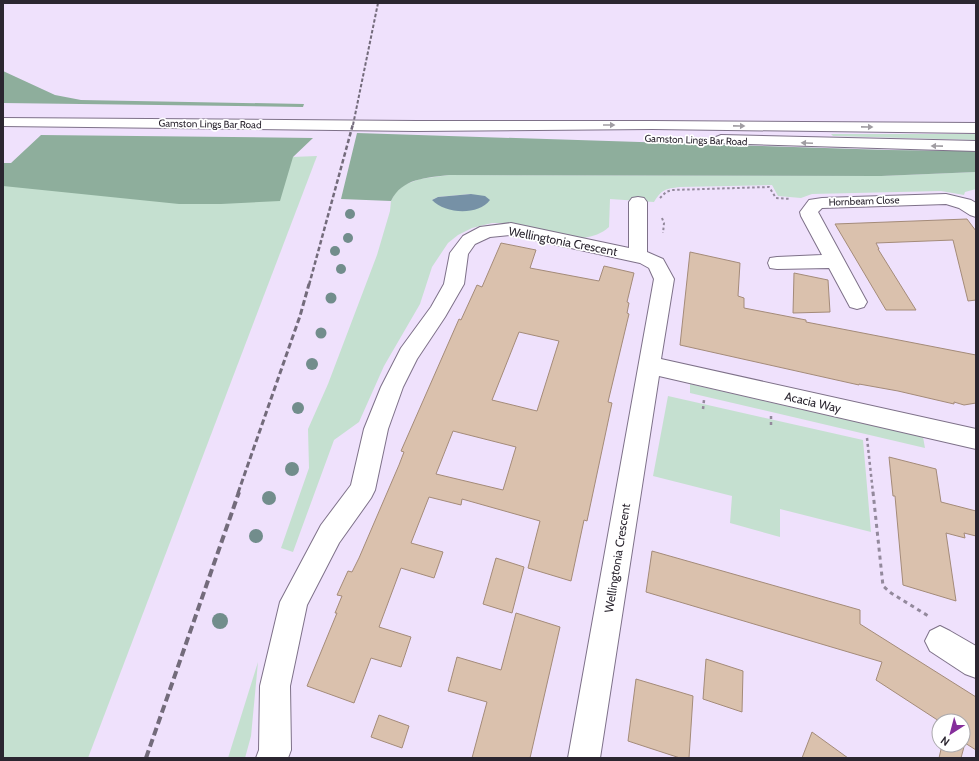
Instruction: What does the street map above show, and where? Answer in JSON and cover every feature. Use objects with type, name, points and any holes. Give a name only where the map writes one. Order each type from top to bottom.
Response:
[{"type":"main road","name":"Gamston Lings Bar Road","points":[[3,122],[416,126],[652,125],[976,128]]},
{"type":"main road","name":"Gamston Lings Bar Road","points":[[416,126],[650,138],[976,146]]},
{"type":"main road","name":"Hornbeam Close","points":[[857,302],[810,216],[809,212],[815,204],[946,199],[965,204],[976,211]]},
{"type":"main road","points":[[638,202],[638,257]]},
{"type":"main road","name":"Wellingtonia Crescent","points":[[272,758],[275,750],[276,686],[294,602],[330,534],[362,490],[376,429],[392,387],[409,354],[438,312],[454,284],[458,254],[469,240],[486,231],[511,229],[645,258],[656,264],[664,279],[584,758]]},
{"type":"main road","points":[[777,263],[835,261]]},
{"type":"main road","name":"Acacia Way","points":[[649,365],[976,439]]},
{"type":"main road","points":[[938,631],[976,663]]},
{"type":"path","points":[[658,203],[660,198],[666,192],[672,190],[769,187],[776,198],[795,200]]},
{"type":"path","points":[[662,216],[664,224],[662,237]]},
{"type":"path","points":[[703,409],[704,400]]},
{"type":"path","points":[[771,415],[771,426]]},
{"type":"path","points":[[868,438],[883,586],[938,631]]},
{"type":"green space","points":[[3,71],[55,95],[81,100],[304,104],[303,107],[3,103]]},
{"type":"green space","points":[[357,133],[888,150],[976,151],[976,172],[881,176],[449,175],[423,178],[408,183],[396,193],[391,201],[341,199]]},
{"type":"green space","points":[[831,134],[976,134],[976,140],[833,136]]},
{"type":"green space","points":[[41,135],[313,138],[293,157],[280,201],[221,204],[179,204],[3,186],[3,163],[11,163]]},
{"type":"green space","points":[[317,156],[88,758],[3,758],[3,168]]},
{"type":"green space","points":[[976,172],[976,189],[965,192],[964,195],[941,191],[812,194],[801,198],[778,196],[772,185],[680,187],[664,190],[659,194],[654,202],[610,199],[609,227],[600,233],[583,238],[508,223],[492,223],[472,228],[458,235],[448,243],[432,267],[420,304],[384,366],[359,422],[334,440],[293,552],[281,548],[309,468],[308,429],[328,384],[377,255],[390,211],[391,201],[395,193],[404,185],[420,179],[449,175],[881,176]],"holes":[[[471,194],[489,200],[484,205],[470,209],[463,209],[432,200],[438,197]]]},
{"type":"green space","points":[[690,384],[923,437],[925,448],[690,393]]},
{"type":"green space","points":[[668,396],[863,440],[871,532],[780,509],[780,537],[730,523],[732,496],[653,476]]},
{"type":"green space","points":[[258,662],[251,736],[245,758],[228,758]]},
{"type":"water","points":[[471,194],[485,196],[490,200],[478,209],[461,211],[445,208],[432,200],[438,197]]},
{"type":"building","points":[[967,219],[976,231],[976,300],[968,301],[953,240],[876,243],[878,249],[916,310],[886,310],[835,224]]},
{"type":"building","points":[[501,243],[536,250],[530,268],[599,281],[604,266],[634,273],[627,302],[629,303],[627,313],[629,314],[608,402],[612,403],[587,521],[584,520],[571,581],[528,568],[540,521],[462,499],[461,505],[429,497],[411,543],[443,552],[434,578],[401,568],[379,627],[411,637],[401,667],[371,658],[354,703],[307,686],[337,613],[335,613],[342,596],[337,595],[348,571],[352,572],[359,558],[399,465],[404,452],[401,451],[459,319],[461,320],[477,285],[482,287]],"holes":[[[519,332],[559,341],[537,411],[492,400]],[[453,431],[516,447],[503,490],[436,474]]]},
{"type":"building","points":[[690,252],[740,263],[738,296],[744,298],[744,308],[806,320],[806,322],[976,355],[976,403],[964,405],[954,402],[954,404],[898,391],[859,385],[680,345]]},
{"type":"building","points":[[794,273],[828,280],[830,312],[793,313]]},
{"type":"building","points":[[889,457],[936,469],[941,502],[976,511],[976,536],[964,533],[965,538],[946,533],[956,601],[903,585],[895,496],[893,496]]},
{"type":"building","points":[[652,551],[860,610],[860,624],[976,697],[976,750],[971,747],[971,713],[931,713],[931,716],[876,680],[882,662],[646,592]]},
{"type":"building","points":[[496,558],[524,567],[512,613],[483,604]]},
{"type":"building","points":[[516,613],[560,627],[530,758],[472,758],[487,702],[448,691],[457,657],[501,670]]},
{"type":"building","points":[[706,659],[743,671],[742,712],[703,699]]},
{"type":"building","points":[[636,679],[693,696],[689,758],[680,758],[628,741]]},
{"type":"building","points":[[379,715],[409,726],[402,748],[371,737]]},
{"type":"building","points":[[812,732],[848,758],[802,758]]},
{"type":"building","points":[[940,753],[962,753],[961,758],[939,758]]},
{"type":"railway","points":[[353,125],[378,3]]},
{"type":"railway","points":[[309,285],[353,124]]},
{"type":"railway","points":[[238,493],[300,316],[309,284]]},
{"type":"railway","points":[[146,758],[239,492]]}]
